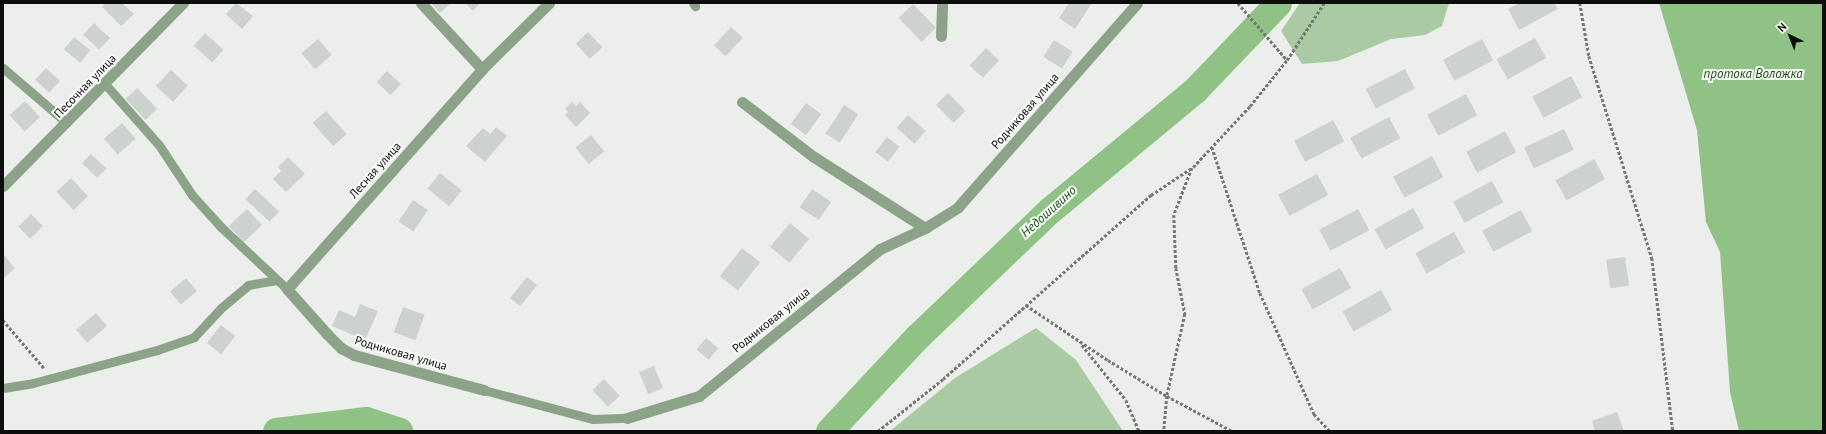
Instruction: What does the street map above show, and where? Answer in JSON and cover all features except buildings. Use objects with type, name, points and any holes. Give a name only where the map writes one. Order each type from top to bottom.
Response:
[{"type":"street","name":"Песочная улица","points":[[3,186],[67,123],[183,3]]},
{"type":"street","points":[[421,3],[482,69]]},
{"type":"street","name":"Лесная улица","points":[[287,289],[482,69],[548,3]]},
{"type":"street","points":[[941,36],[942,3]]},
{"type":"street","name":"Родниковая улица","points":[[627,418],[699,396],[880,249],[925,228],[958,206],[1137,3]]},
{"type":"street","points":[[742,102],[814,157],[925,228]]},
{"type":"street","name":"Родниковая улица","points":[[287,289],[341,348],[354,354],[484,390]]},
{"type":"lane","points":[[3,68],[67,123]]},
{"type":"lane","points":[[105,84],[159,145],[192,195],[221,227],[287,289]]},
{"type":"lane","points":[[3,388],[52,378],[157,350],[194,337],[221,308],[248,285],[277,280]]},
{"type":"lane","points":[[484,390],[593,419],[627,418]]},
{"type":"path","points":[[1238,3],[1287,60]]},
{"type":"path","points":[[878,431],[943,379],[1152,195],[1193,167],[1250,106],[1287,60],[1324,3]]},
{"type":"path","points":[[1580,3],[1589,56],[1652,258],[1673,431]]},
{"type":"path","points":[[1212,147],[1260,293],[1314,414],[1330,431]]},
{"type":"path","points":[[1164,431],[1167,396],[1185,314],[1176,268],[1174,215],[1193,167]]},
{"type":"path","points":[[1026,305],[1080,342],[1167,396],[1232,431]]},
{"type":"path","points":[[3,320],[52,378]]},
{"type":"path","points":[[1080,342],[1126,400],[1139,431]]},
{"type":"shaded area","points":[[1300,3],[1449,3],[1442,26],[1425,35],[1391,39],[1338,61],[1302,64],[1281,31]]},
{"type":"shaded area","points":[[1036,328],[1076,360],[1123,431],[890,431],[955,378]]},
{"type":"water","name":"протока Воложка","points":[[1659,3],[1823,3],[1823,431],[1739,431],[1730,392],[1720,252],[1706,222],[1697,130]]},
{"type":"waterway","name":"Недошивино","points":[[829,431],[918,336],[1050,210],[1195,90],[1278,3]]},
{"type":"waterway","name":"Недошивино","points":[[276,431],[366,420],[399,431]]}]
